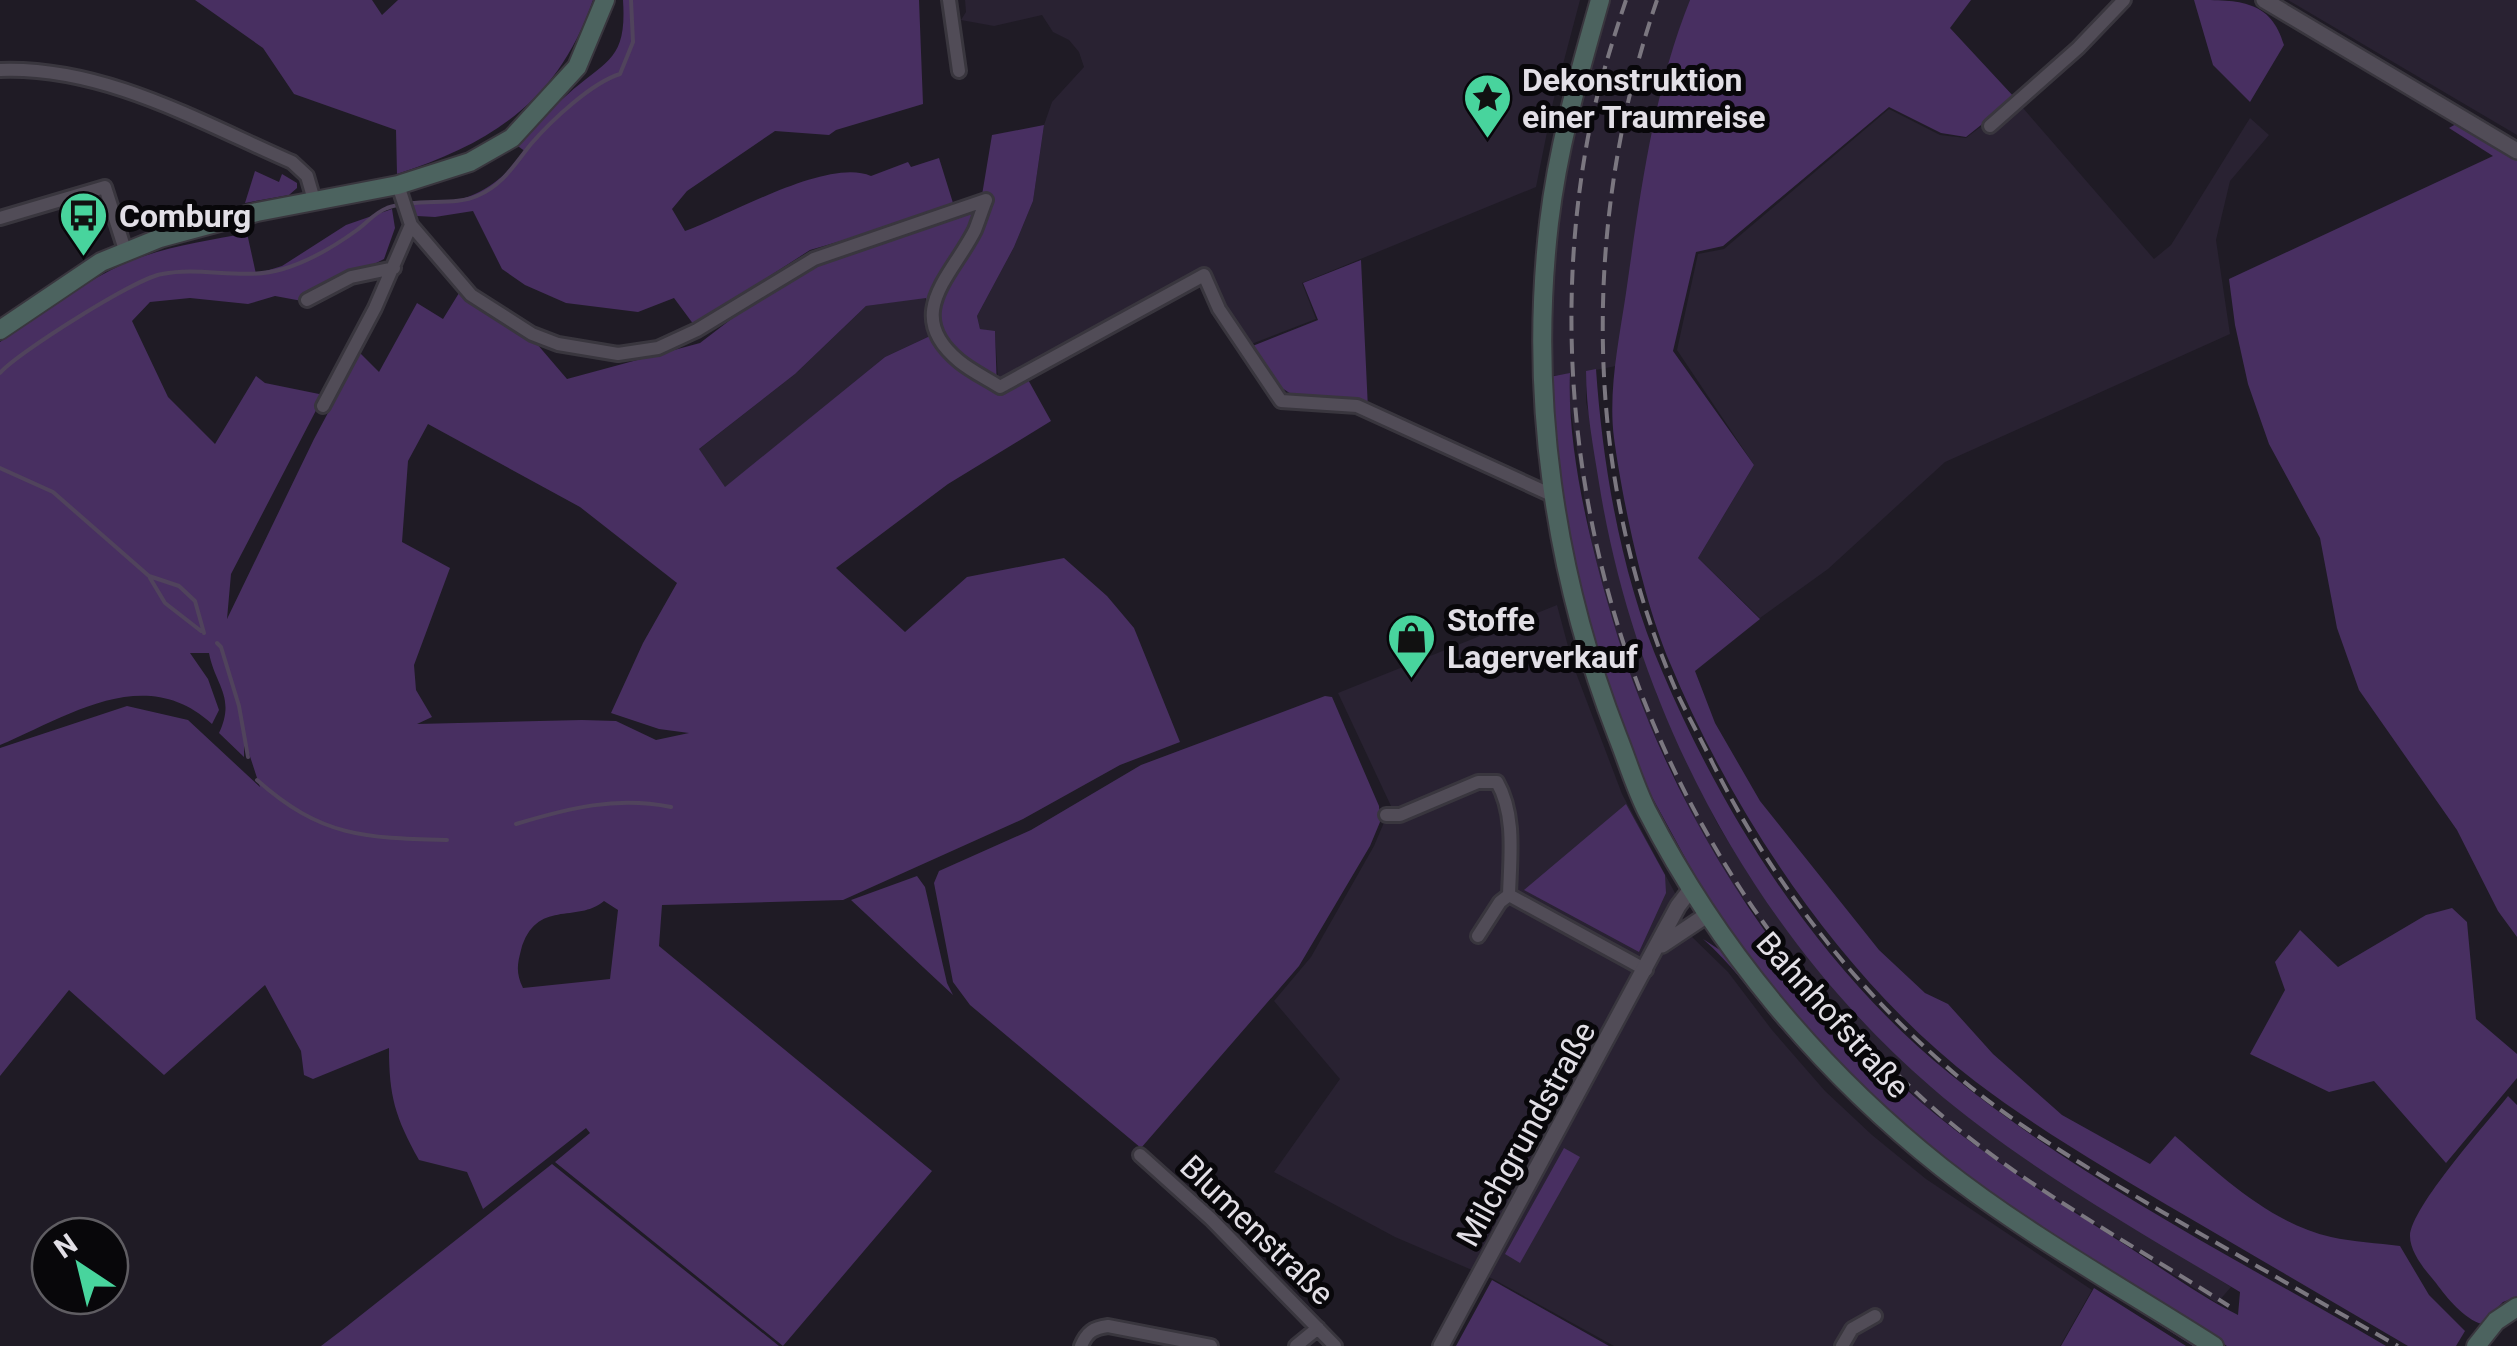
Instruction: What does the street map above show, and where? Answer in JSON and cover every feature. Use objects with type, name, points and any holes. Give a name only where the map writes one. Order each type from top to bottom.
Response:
[{"type":"main road","points":[[0,330],[125,250],[314,200],[398,185],[470,162],[512,138],[576,66],[605,0]]},
{"type":"main road","name":"Bahnhofstraße","points":[[1600,0],[1562,142],[1548,224],[1542,333],[1546,450],[1570,591],[1608,712],[1646,808],[1691,889],[1778,1010],[1867,1102],[1940,1166],[2044,1238],[2214,1346]]},
{"type":"main road","points":[[2476,1346],[2496,1320],[2517,1307]]},
{"type":"street","points":[[949,0],[960,71]]},
{"type":"street","points":[[1990,126],[2078,48],[2124,0]]},
{"type":"street","points":[[2264,0],[2517,151]]},
{"type":"street","points":[[0,70],[40,71],[136,94],[292,162],[307,176],[314,200]]},
{"type":"street","points":[[398,185],[412,225],[471,295],[532,334],[558,344],[618,354],[658,348],[697,330],[814,259],[986,200],[974,230],[935,292],[932,315],[940,340],[958,360],[1000,387],[1204,275],[1219,310],[1281,401],[1357,406],[1554,496]]},
{"type":"street","points":[[0,218],[106,187],[125,250]]},
{"type":"street","points":[[323,406],[412,225]]},
{"type":"street","points":[[307,300],[351,277],[394,268]]},
{"type":"street","points":[[1386,815],[1400,815],[1478,782],[1497,782],[1506,797],[1510,828],[1510,895]]},
{"type":"street","name":"Milchgrundstraße","points":[[1442,1346],[1678,906],[1691,889]]},
{"type":"street","points":[[1478,936],[1500,902],[1510,895]]},
{"type":"street","points":[[1510,895],[1646,970]]},
{"type":"street","name":"Milchgrundstraße","points":[[1658,947],[1708,914]]},
{"type":"street","name":"Blumenstraße","points":[[1140,1155],[1211,1219],[1335,1346]]},
{"type":"street","points":[[1842,1346],[1852,1329],[1875,1316]]},
{"type":"street","points":[[1080,1346],[1096,1327],[1108,1326],[1206,1345]]},
{"type":"street","points":[[1296,1346],[1318,1328]]},
{"type":"shaded area","points":[[195,0],[372,0],[382,15],[398,0],[593,0],[562,65],[519,112],[464,148],[397,174],[396,130],[294,94],[263,48]]},
{"type":"shaded area","points":[[623,0],[919,0],[923,104],[829,135],[775,131],[687,191],[672,209],[685,231],[805,181],[852,172],[871,176],[908,162],[911,167],[939,158],[953,203],[903,223],[810,250],[694,325],[674,298],[638,312],[566,303],[525,285],[502,269],[473,211],[417,216],[410,201],[462,199],[489,186],[514,165],[526,152],[515,144],[612,57],[622,36]]},
{"type":"shaded area","points":[[965,0],[1580,0],[1536,187],[1302,283],[1316,319],[1249,345],[1224,306],[1209,268],[998,379],[995,332],[980,329],[977,316],[1014,247],[1033,201],[1044,125],[1052,102],[1084,67],[1079,52],[1069,40],[1053,32],[1042,15],[994,26],[961,20],[966,12]]},
{"type":"shaded area","points":[[1605,0],[1690,0],[1661,94],[1616,366],[1586,372],[1586,402],[1657,695],[1717,823],[1752,880],[1858,1017],[1931,1087],[1993,1136],[2231,1287],[2217,1303],[1981,1150],[1922,1103],[1845,1027],[1738,892],[1700,831],[1656,738],[1613,624],[1592,548],[1569,399],[1570,374],[1549,376],[1548,333],[1556,240],[1574,127]]},
{"type":"shaded area","points":[[1690,0],[1971,0],[1950,28],[2015,98],[1966,137],[1941,133],[1889,107],[1723,246],[1696,252],[1673,351],[1754,465],[1698,558],[1760,619],[1695,671],[1715,723],[1760,801],[1879,950],[1925,993],[1948,1004],[1993,1054],[2062,1115],[2150,1164],[2175,1136],[2247,1196],[2287,1221],[2331,1237],[2400,1246],[2429,1295],[2465,1331],[2456,1346],[2408,1346],[2106,1168],[1976,1082],[1927,1041],[1838,945],[1797,892],[1726,779],[1670,663],[1652,611],[1629,522],[1613,420],[1613,384],[1649,145],[1666,71]]},
{"type":"shaded area","points":[[2194,0],[2251,6],[2271,19],[2278,30],[2284,45],[2250,102],[2213,65]]},
{"type":"shaded area","points":[[2288,0],[2517,0],[2517,135]]},
{"type":"shaded area","points":[[2016,100],[2154,259],[2171,245],[2250,118],[2269,135],[2230,181],[2216,240],[2230,334],[1945,462],[1828,569],[1760,618],[1698,558],[1754,465],[1677,350],[1698,254],[1724,249],[1889,109],[1940,135],[1966,138]]},
{"type":"shaded area","points":[[2456,124],[2517,160],[2517,937],[2498,911],[2457,830],[2359,690],[2337,628],[2320,538],[2269,444],[2248,384],[2229,279],[2493,156],[2449,128]]},
{"type":"shaded area","points":[[1044,125],[1033,201],[1014,247],[977,316],[980,329],[995,331],[997,391],[1026,376],[1051,421],[948,484],[836,568],[905,632],[967,577],[1064,558],[1107,596],[1134,628],[1180,742],[1120,765],[1023,819],[843,900],[662,905],[659,946],[932,1171],[783,1346],[555,1162],[590,1133],[586,1128],[483,1209],[467,1172],[419,1160],[395,1106],[389,1048],[313,1079],[304,1075],[301,1051],[265,985],[164,1075],[69,990],[0,1076],[0,748],[127,706],[188,720],[260,787],[244,738],[244,757],[219,733],[225,700],[209,653],[190,653],[208,679],[219,710],[212,724],[186,706],[160,697],[133,696],[79,710],[0,745],[0,342],[82,286],[144,256],[247,233],[256,274],[282,266],[346,225],[392,209],[395,228],[384,259],[302,301],[275,296],[248,304],[190,298],[150,302],[132,321],[168,397],[215,444],[256,376],[265,383],[324,395],[231,574],[227,619],[360,353],[379,372],[417,303],[443,319],[459,293],[531,337],[567,379],[700,343],[816,254],[980,207],[992,135]],"holes":[[[926,298],[930,336],[885,357],[725,487],[699,449],[795,374],[866,306]],[[428,424],[580,507],[677,583],[643,643],[611,713],[659,729],[689,733],[656,740],[616,721],[417,724],[432,717],[416,690],[414,665],[450,568],[402,542],[408,461]],[[604,901],[618,910],[610,979],[523,988],[518,974],[520,955],[536,924],[593,908]]]},
{"type":"shaded area","points":[[255,171],[279,182],[282,174],[297,183],[297,188],[289,195],[245,203]]},
{"type":"shaded area","points":[[1361,260],[1368,409],[1341,398],[1309,399],[1291,394],[1279,386],[1250,347],[1318,320],[1303,283]]},
{"type":"shaded area","points":[[926,297],[924,314],[930,336],[885,357],[725,488],[698,450],[795,374],[866,306]]},
{"type":"shaded area","points":[[1596,369],[1604,446],[1625,561],[1662,671],[1716,783],[1782,890],[1820,941],[1904,1033],[2001,1113],[2108,1185],[2386,1346],[2227,1346],[2034,1224],[1945,1162],[1830,1056],[1779,998],[1706,896],[1652,797],[1625,736],[1580,596],[1561,490],[1549,377],[1570,373],[1575,457],[1585,515],[1606,597],[1656,740],[1689,808],[1769,937],[1816,997],[1868,1053],[1946,1123],[2042,1191],[2238,1315],[2240,1292],[2042,1170],[1931,1087],[1868,1027],[1810,961],[1758,890],[1713,814],[1674,735],[1642,653],[1617,569],[1594,455],[1586,371]]},
{"type":"shaded area","points":[[1557,605],[1573,665],[1622,794],[1675,893],[1687,932],[1728,972],[1825,1091],[1872,1135],[1926,1179],[2092,1290],[2060,1346],[1614,1346],[1493,1279],[1395,1237],[1274,1172],[1340,1079],[1274,1001],[1311,957],[1374,846],[1391,806],[1338,693]]},
{"type":"shaded area","points":[[1325,696],[1332,697],[1379,806],[1380,822],[1370,846],[1299,966],[1141,1148],[970,1005],[953,982],[934,883],[939,871],[1031,830],[1141,765]]},
{"type":"shaded area","points":[[1626,804],[1665,875],[1666,893],[1639,952],[1524,890]]},
{"type":"shaded area","points":[[917,876],[925,887],[953,995],[851,900]]},
{"type":"shaded area","points":[[2452,908],[2467,922],[2476,1019],[2517,1054],[2517,1078],[2446,1163],[2374,1081],[2329,1092],[2250,1054],[2285,990],[2275,962],[2300,930],[2338,967],[2426,915]]},
{"type":"shaded area","points":[[1703,939],[1726,954],[1932,1173],[1816,1066]]},
{"type":"shaded area","points":[[2508,1096],[2517,1105],[2517,1297],[2503,1302],[2482,1324],[2462,1313],[2445,1295],[2419,1261],[2410,1236],[2436,1186]]},
{"type":"shaded area","points":[[1564,1148],[1580,1157],[1520,1263],[1505,1254]]},
{"type":"shaded area","points":[[552,1164],[779,1346],[321,1346],[346,1327]]},
{"type":"shaded area","points":[[1939,1175],[2201,1346],[2193,1346],[1990,1216]]},
{"type":"shaded area","points":[[1492,1280],[1609,1346],[1456,1346]]},
{"type":"shaded area","points":[[2094,1288],[2186,1346],[2061,1346]]},
{"type":"waterway","points":[[0,373],[78,318],[148,279],[177,272],[253,274],[283,269],[331,247],[387,208],[458,201],[486,191],[507,174],[560,114],[584,94],[620,74],[633,42],[631,0]]},
{"type":"waterway","points":[[0,468],[53,492],[149,576],[179,586],[195,601],[204,633]]},
{"type":"waterway","points":[[150,578],[165,603],[201,631]]},
{"type":"waterway","points":[[217,643],[239,706],[248,757]]},
{"type":"waterway","points":[[257,780],[302,813],[345,831],[447,840]]},
{"type":"waterway","points":[[516,824],[593,805],[671,807]]},
{"type":"railway","points":[[1626,0],[1588,137],[1575,234],[1572,332],[1578,430],[1593,527],[1617,622],[1650,715],[1691,803],[1759,917],[1801,972],[1872,1049],[1921,1097],[1992,1155],[2229,1306]]},
{"type":"railway","points":[[1657,0],[1632,85],[1615,172],[1605,260],[1603,349],[1609,438],[1624,526],[1646,612],[1678,695],[1736,807],[1787,888],[1845,964],[1911,1034],[1971,1087],[2020,1124],[2099,1174],[2398,1346]]},
{"type":"place","name":"Dekonstruktion einer Traumreise","points":[[1487,140]]},
{"type":"place","name":"Comburg","points":[[84,258]]},
{"type":"place","name":"Stoffe Lagerverkauf","points":[[1412,680]]}]
